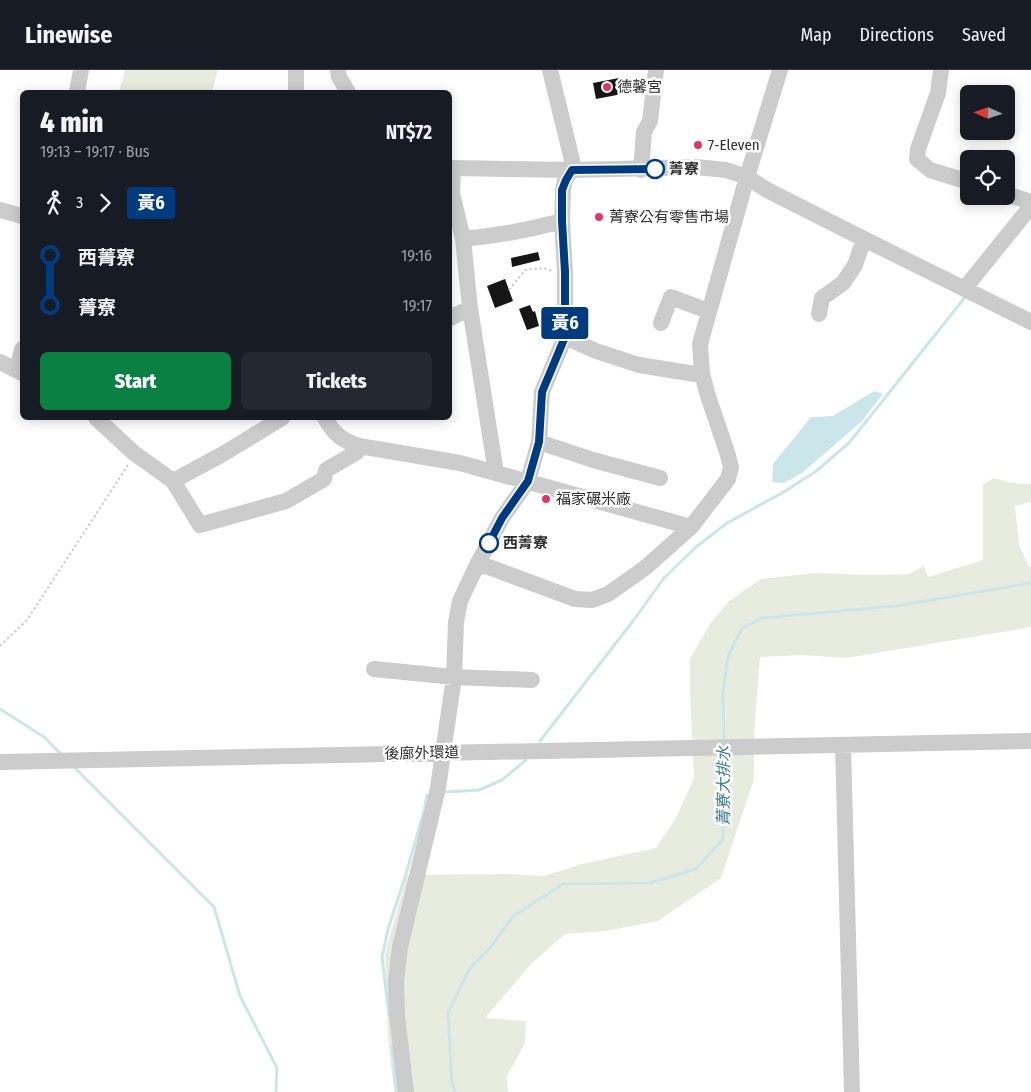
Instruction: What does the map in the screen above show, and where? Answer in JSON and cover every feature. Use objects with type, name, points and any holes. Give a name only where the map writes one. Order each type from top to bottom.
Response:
[{"type":"street","points":[[77,90],[81,70]]},
{"type":"street","points":[[296,70],[296,90]]},
{"type":"street","points":[[338,70],[347,90]]},
{"type":"street","points":[[406,1092],[396,1016],[396,981],[400,947],[438,788],[444,753],[454,677],[456,622],[460,601],[502,518],[528,481],[539,442],[542,392],[565,337],[562,190],[572,170],[572,160],[550,70]]},
{"type":"street","points":[[641,170],[644,132],[650,121],[656,70]]},
{"type":"street","points":[[478,563],[575,599],[592,600],[608,594],[645,568],[691,527],[728,479],[731,467],[728,452],[713,412],[702,373],[700,344],[747,177],[780,70]]},
{"type":"street","points":[[940,70],[938,93],[916,159],[930,170],[960,179]]},
{"type":"street","points":[[452,168],[641,170],[696,167],[726,170],[747,177],[768,190],[1031,322]]},
{"type":"street","points":[[452,193],[453,216],[463,240],[470,308],[496,472]]},
{"type":"street","points":[[965,288],[1031,204],[1015,198]]},
{"type":"street","points":[[0,210],[20,215]]},
{"type":"street","points":[[463,240],[492,236],[562,221]]},
{"type":"street","points":[[819,314],[822,298],[843,283],[855,265],[864,239]]},
{"type":"street","points":[[661,323],[671,297],[708,311]]},
{"type":"street","points":[[452,317],[470,308]]},
{"type":"street","points":[[565,337],[639,365],[695,374],[702,373]]},
{"type":"street","points":[[0,362],[20,371]]},
{"type":"street","points":[[98,420],[134,453],[173,481],[200,525],[286,501],[324,479],[326,470],[357,452],[359,446]]},
{"type":"street","points":[[173,481],[223,454],[279,420]]},
{"type":"street","points":[[326,420],[331,429],[344,441],[359,446],[442,459],[496,472],[691,527]]},
{"type":"street","points":[[539,442],[594,460],[660,478]]},
{"type":"street","points":[[374,669],[454,677],[532,680]]},
{"type":"street","name":"後廍外環道","points":[[0,762],[1031,740]]},
{"type":"street","points":[[843,745],[852,1092]]},
{"type":"path","points":[[509,290],[525,270],[543,268],[565,272]]},
{"type":"path","points":[[0,646],[27,620],[134,453]]},
{"type":"shaded area","points":[[125,70],[218,70],[213,90],[120,90]]},
{"type":"shaded area","points":[[994,478],[1012,483],[1031,484],[1031,502],[1015,506],[1019,544],[1029,567],[1031,567],[1031,627],[846,658],[802,655],[760,657],[754,734],[754,779],[721,878],[658,921],[606,931],[565,934],[531,964],[485,1018],[526,1021],[525,1043],[507,1076],[508,1092],[394,1092],[388,1038],[385,953],[407,875],[506,874],[544,876],[582,864],[656,848],[676,818],[694,778],[690,659],[710,624],[729,601],[761,579],[815,573],[909,574],[924,566],[928,577],[983,560],[983,484]]},
{"type":"water","points":[[874,391],[883,394],[862,421],[802,473],[784,483],[772,482],[773,464],[811,417],[833,416]]},
{"type":"building","name":"德馨宮","points":[[619,78],[622,94],[596,99],[593,83]]},
{"type":"building","points":[[538,252],[540,260],[512,267],[511,258]]},
{"type":"building","points":[[505,279],[513,301],[495,308],[487,286]]},
{"type":"building","points":[[530,305],[533,312],[535,311],[539,326],[527,330],[519,309]]},
{"type":"waterway","points":[[540,741],[664,578],[696,547],[727,523],[782,493],[815,472],[849,443],[966,296]]},
{"type":"waterway","name":"菁寮大排水","points":[[724,742],[723,693],[728,656],[742,628],[763,618],[896,606],[1031,583]]},
{"type":"waterway","points":[[0,709],[44,737],[61,754]]},
{"type":"waterway","name":"菁寮大排水","points":[[455,1092],[452,1083],[448,1013],[470,968],[490,948],[513,916],[563,884],[650,883],[696,869],[723,839],[724,751]]},
{"type":"waterway","points":[[446,792],[479,790],[502,780],[526,760]]},
{"type":"waterway","points":[[73,766],[214,907],[240,996],[277,1068],[276,1092]]},
{"type":"waterway","points":[[389,1015],[382,957],[388,929],[406,874],[427,795]]},
{"type":"waterway","points":[[392,1046],[397,1092]]},
{"type":"bus line","name":"黃6","points":[[489,543],[502,518],[528,481],[539,442],[542,392],[565,337],[562,190],[566,180],[572,170],[655,169]]},
{"type":"place","name":"德馨宮","points":[[607,87]]},
{"type":"place","name":"7-Eleven","points":[[698,145]]},
{"type":"place","name":"菁寮","points":[[655,169]]},
{"type":"place","name":"菁寮公有零售市場","points":[[599,217]]},
{"type":"place","name":"福家碾米廠","points":[[546,499]]},
{"type":"place","name":"西菁寮","points":[[489,543]]}]
